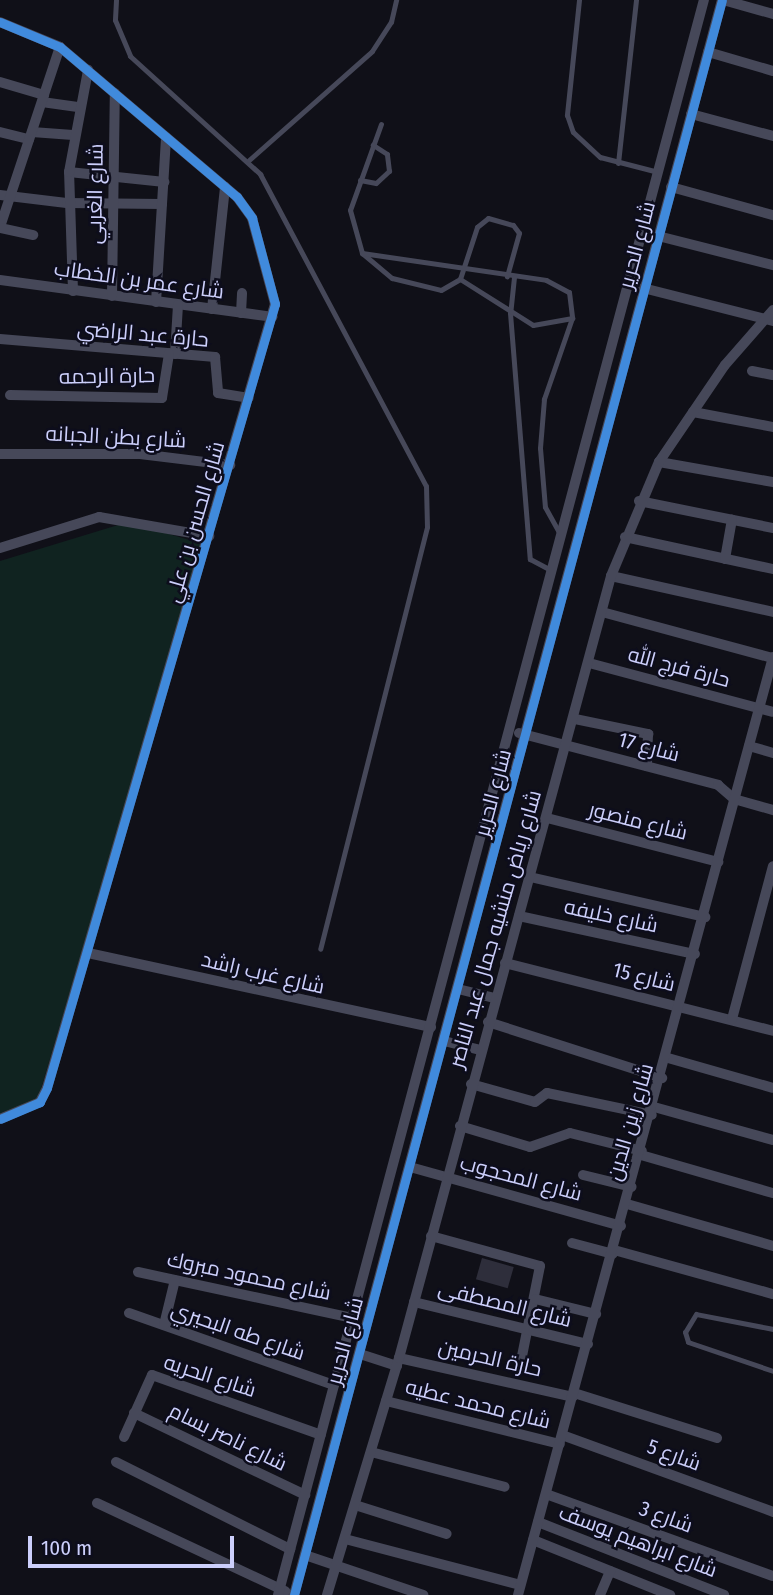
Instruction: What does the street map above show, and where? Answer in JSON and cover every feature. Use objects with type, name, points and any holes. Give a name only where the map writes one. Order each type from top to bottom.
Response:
[{"type":"street","name":"شارع الحرير","points":[[279,1592],[704,0]]},
{"type":"street","name":"شارع الحرير","points":[[294,1595],[527,735],[643,288],[723,0]]},
{"type":"street","points":[[723,0],[773,15]]},
{"type":"street","name":"شارع الحسن بن علي","points":[[0,22],[60,47],[225,187],[252,218],[275,293],[273,317],[45,1096],[0,1119]]},
{"type":"street","points":[[33,235],[0,228],[5,196],[31,135],[60,47]]},
{"type":"street","points":[[708,52],[773,71]]},
{"type":"street","points":[[73,291],[67,204],[69,172],[78,107],[88,70]]},
{"type":"street","points":[[0,82],[43,98],[78,107]]},
{"type":"street","name":"شارع الغربي","points":[[112,296],[116,177],[115,93]]},
{"type":"street","points":[[691,114],[773,136]]},
{"type":"street","points":[[0,132],[73,135]]},
{"type":"street","points":[[156,302],[166,137]]},
{"type":"street","points":[[69,172],[164,182]]},
{"type":"street","points":[[657,172],[671,187]]},
{"type":"street","points":[[212,309],[225,187]]},
{"type":"street","points":[[652,192],[671,187],[773,215]]},
{"type":"street","points":[[5,196],[67,204],[162,204]]},
{"type":"street","points":[[658,236],[773,265]]},
{"type":"street","name":"شارع عمر بن الخطاب","points":[[0,280],[273,317]]},
{"type":"street","points":[[643,288],[768,320]]},
{"type":"street","points":[[241,313],[242,293]]},
{"type":"street","points":[[172,354],[178,305]]},
{"type":"street","name":"شارع رياض منشيه جمال عبد الناصر","points":[[327,1595],[398,1362],[480,1050],[568,746],[611,576],[639,501],[659,462],[693,412],[768,320],[773,310]]},
{"type":"street","name":"حارة عبد الراضي","points":[[0,339],[217,359],[218,393],[249,398]]},
{"type":"street","name":"حارة الرحمه","points":[[10,395],[162,398],[172,354]]},
{"type":"street","points":[[752,371],[773,376]]},
{"type":"street","points":[[693,412],[773,427]]},
{"type":"street","name":"شارع بطن الجبانه","points":[[0,454],[140,454],[230,465]]},
{"type":"street","points":[[659,462],[773,482]]},
{"type":"street","points":[[639,501],[773,528]]},
{"type":"street","points":[[0,548],[99,517],[209,536]]},
{"type":"street","points":[[725,559],[732,520]]},
{"type":"street","points":[[625,537],[773,569]]},
{"type":"street","points":[[552,570],[568,575]]},
{"type":"street","points":[[611,576],[773,612]]},
{"type":"street","points":[[601,612],[773,660]]},
{"type":"street","name":"شارع زين الدين","points":[[519,1590],[668,1058],[734,799],[773,660]]},
{"type":"street","name":"حارة فرج الله","points":[[589,663],[773,712]]},
{"type":"street","points":[[575,719],[646,733],[647,766]]},
{"type":"street","name":"شارع 17","points":[[510,731],[719,785],[734,799],[773,810]]},
{"type":"street","points":[[749,746],[773,753]]},
{"type":"street","name":"شارع منصور","points":[[547,818],[719,862]]},
{"type":"street","points":[[732,1019],[773,866]]},
{"type":"street","points":[[530,877],[705,917]]},
{"type":"street","name":"شارع خليفه","points":[[519,916],[695,954]]},
{"type":"street","points":[[457,929],[473,933]]},
{"type":"street","points":[[451,952],[467,956]]},
{"type":"street","name":"شارع غرب راشد","points":[[88,953],[430,1027]]},
{"type":"street","name":"شارع 15","points":[[505,963],[773,1031]]},
{"type":"street","points":[[458,989],[495,998]]},
{"type":"street","points":[[488,1022],[662,1078]]},
{"type":"street","points":[[444,1041],[480,1050]]},
{"type":"street","points":[[668,1058],[773,1088]]},
{"type":"street","points":[[471,1084],[537,1102],[547,1093],[653,1111],[773,1140]]},
{"type":"street","points":[[460,1126],[530,1147],[569,1133],[773,1193]]},
{"type":"street","name":"شارع المحجوب","points":[[410,1167],[621,1226]]},
{"type":"street","points":[[583,1175],[632,1187]]},
{"type":"street","points":[[627,1204],[773,1247]]},
{"type":"street","points":[[431,1236],[539,1265],[535,1299],[522,1356]]},
{"type":"street","points":[[572,1243],[773,1294]]},
{"type":"street","name":"شارع محمود مبروك","points":[[138,1272],[352,1318]]},
{"type":"street","points":[[164,1325],[175,1280]]},
{"type":"street","points":[[535,1299],[596,1314]]},
{"type":"street","name":"شارع المصطفى","points":[[414,1302],[588,1344]]},
{"type":"street","name":"شارع طه البحيري","points":[[130,1312],[334,1385]]},
{"type":"street","name":"حارة الحرمين","points":[[360,1354],[573,1395],[717,1438]]},
{"type":"street","name":"شارع الحريه","points":[[124,1437],[152,1375],[321,1435]]},
{"type":"street","name":"شارع محمد عطيه","points":[[386,1401],[561,1440]]},
{"type":"street","name":"شارع ناصر بسام","points":[[134,1413],[305,1495]]},
{"type":"street","name":"شارع 5","points":[[561,1440],[773,1512]]},
{"type":"street","points":[[371,1452],[505,1487]]},
{"type":"street","points":[[116,1462],[290,1549]]},
{"type":"street","name":"شارع 3","points":[[546,1494],[773,1576]]},
{"type":"street","points":[[97,1503],[279,1592],[294,1595]]},
{"type":"street","points":[[355,1505],[447,1534]]},
{"type":"street","name":"شارع ابراهيم يوسف","points":[[538,1522],[724,1595]]},
{"type":"street","points":[[345,1539],[519,1590]]},
{"type":"street","points":[[533,1540],[610,1571],[644,1590],[670,1595]]},
{"type":"street","points":[[305,1555],[423,1595]]},
{"type":"street","points":[[600,1595],[610,1571]]},
{"type":"lane","points":[[117,0],[115,20],[131,56],[249,160],[410,456],[429,506],[320,949]]},
{"type":"lane","points":[[249,160],[372,51],[391,22],[396,0]]},
{"type":"lane","points":[[579,0],[567,115],[585,147],[618,163],[657,172]]},
{"type":"lane","points":[[618,163],[636,0]]},
{"type":"lane","points":[[381,124],[360,180],[350,225],[362,253],[410,286],[441,290],[462,275],[477,227],[488,218],[513,225],[519,233],[507,276]]},
{"type":"lane","points":[[360,180],[376,183],[389,171],[387,154],[373,145]]},
{"type":"lane","points":[[362,253],[462,275],[507,276],[559,283],[574,305],[541,423],[545,507],[561,536]]},
{"type":"lane","points":[[462,275],[510,313],[547,327],[572,318]]},
{"type":"lane","points":[[514,277],[510,313],[530,559],[552,570]]},
{"type":"lane","points":[[773,1329],[696,1314],[685,1332],[688,1342],[773,1371]]},
{"type":"green space","points":[[128,522],[203,544],[36,1106],[0,1120],[0,561]]},
{"type":"building","points":[[482,1258],[514,1267],[508,1288],[476,1279]]},
{"type":"cycle path","points":[[294,1595],[722,0]]},
{"type":"cycle path","points":[[0,22],[60,47],[237,197],[252,218],[275,304],[47,1088],[40,1102],[0,1119]]}]
